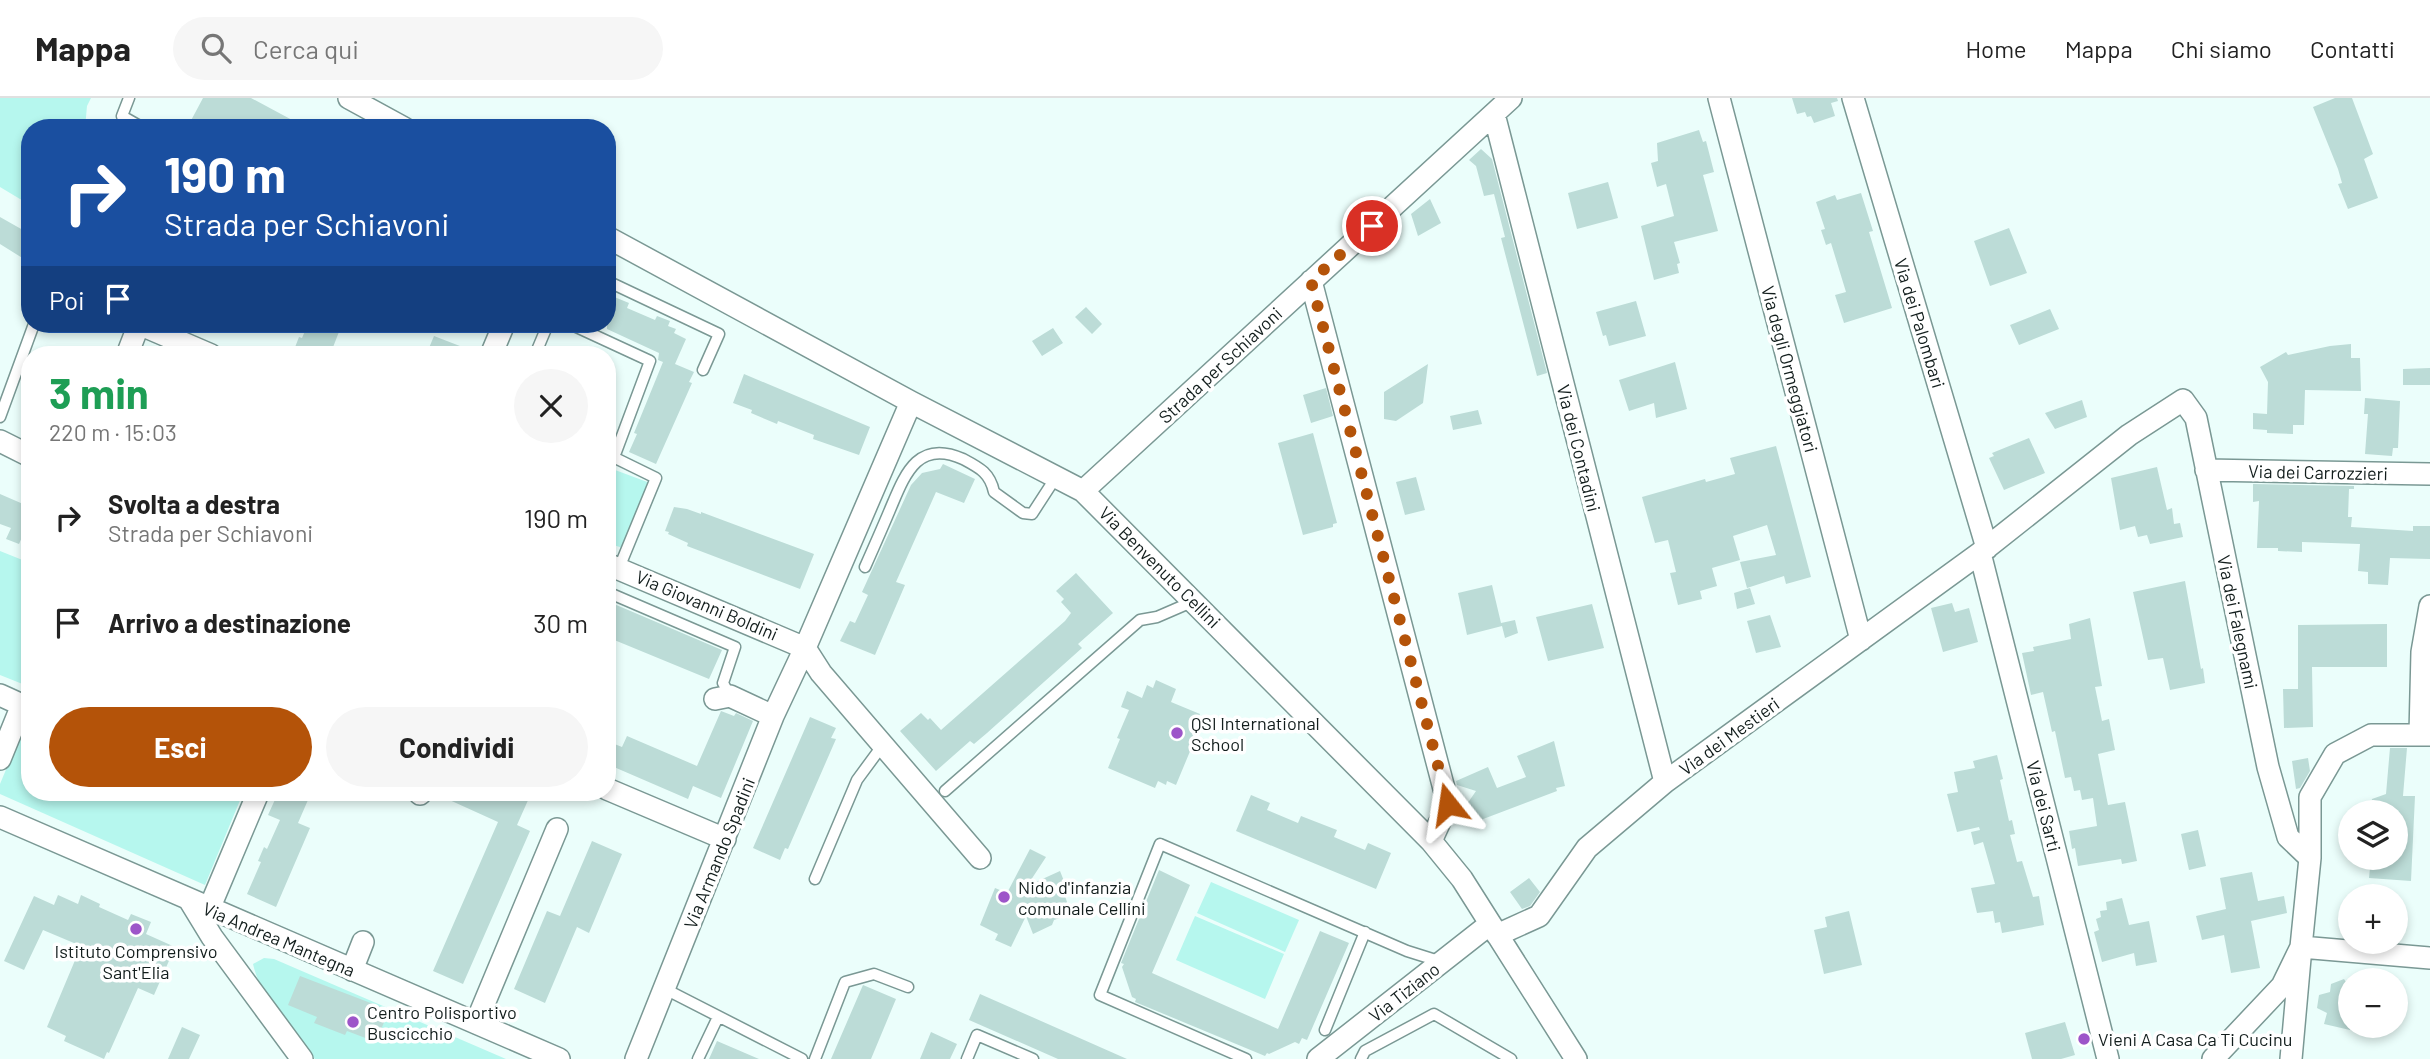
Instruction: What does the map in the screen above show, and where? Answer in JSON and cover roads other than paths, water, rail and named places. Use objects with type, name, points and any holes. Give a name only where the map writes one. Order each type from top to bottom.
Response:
[{"type":"street","points":[[349,98],[388,119]]},
{"type":"street","name":"Strada per Schiavoni","points":[[1083,491],[1511,98]]},
{"type":"street","name":"Via degli Ormeggiatori","points":[[1720,98],[1861,640]]},
{"type":"street","name":"Via dei Palombari","points":[[1853,98],[1984,551]]},
{"type":"street","name":"Via dei Contadini","points":[[1494,114],[1665,782]]},
{"type":"street","name":"Via Benvenuto Cellini","points":[[616,242],[911,402],[1083,491],[1431,841],[1462,879],[1576,1059]]},
{"type":"street","points":[[1311,281],[1448,804],[1431,841]]},
{"type":"street","points":[[177,333],[197,346]]},
{"type":"street","name":"Via dei Falegnami","points":[[1984,551],[2129,435],[2183,400],[2196,418],[2267,767],[2288,837],[2310,858]]},
{"type":"street","name":"Via Armando Spadini","points":[[636,1059],[773,716],[806,648],[911,402]]},
{"type":"street","points":[[0,441],[21,452]]},
{"type":"street","name":"Via dei Carrozzieri","points":[[2206,470],[2430,474]]},
{"type":"street","name":"Via dei Mestieri","points":[[1493,930],[1539,916],[1587,848],[1665,782],[1984,551]]},
{"type":"street","name":"Via dei Sarti","points":[[1984,551],[2108,1059]]},
{"type":"street","name":"Via Giovanni Boldini","points":[[616,567],[806,648]]},
{"type":"street","points":[[2291,1059],[2310,858],[2310,797],[2335,754],[2371,736],[2425,735],[2422,652],[2430,606]]},
{"type":"street","points":[[806,648],[821,673],[980,859]]},
{"type":"street","points":[[0,695],[21,705]]},
{"type":"street","points":[[723,697],[773,716]]},
{"type":"street","points":[[0,759],[21,707]]},
{"type":"street","points":[[616,793],[724,839]]},
{"type":"street","points":[[254,801],[200,905],[212,937],[302,1059]]},
{"type":"street","name":"Via Andrea Mantegna","points":[[0,817],[559,1059]]},
{"type":"street","points":[[477,1023],[557,829]]},
{"type":"street","name":"Via Tiziano","points":[[1318,1059],[1442,962],[1493,930]]},
{"type":"street","points":[[352,970],[363,942]]},
{"type":"street","points":[[2301,947],[2430,958]]},
{"type":"street","points":[[2213,1059],[2282,986],[2301,947]]},
{"type":"lane","points":[[127,119],[122,116],[129,98]]},
{"type":"lane","points":[[616,285],[719,334],[703,370]]},
{"type":"lane","points":[[589,333],[650,361],[616,449]]},
{"type":"lane","points":[[0,417],[21,360]]},
{"type":"lane","points":[[865,567],[906,470],[928,454],[947,452],[986,471],[994,492],[1023,513],[1032,514],[1056,477]]},
{"type":"lane","points":[[616,458],[656,478],[616,560]]},
{"type":"lane","points":[[616,596],[736,647],[723,683],[723,697]]},
{"type":"lane","points":[[945,791],[1140,620],[1157,617],[1194,601]]},
{"type":"lane","points":[[815,879],[857,780],[883,746]]},
{"type":"lane","points":[[1246,1059],[1100,995],[1160,844],[1407,951],[1442,962]]},
{"type":"lane","points":[[1325,1030],[1365,932]]},
{"type":"lane","points":[[815,1059],[845,982],[874,974],[908,988]]},
{"type":"lane","points":[[665,989],[802,1059]]},
{"type":"lane","points":[[1361,1059],[1365,1051],[1434,1014],[1511,1059]]},
{"type":"lane","points":[[698,1059],[718,1017]]},
{"type":"lane","points":[[967,1059],[977,1035],[1033,1059]]},
{"type":"place","name":"QSI International School","points":[[1177,733]]},
{"type":"place","name":"Nido d'infanzia comunale Cellini","points":[[1004,897]]},
{"type":"place","name":"Istituto Comprensivo Sant'Elia","points":[[136,929]]},
{"type":"place","name":"Centro Polisportivo Buscicchio","points":[[353,1022]]},
{"type":"place","name":"Vieni A Casa Ca Ti Cucinu","points":[[2084,1039]]}]
